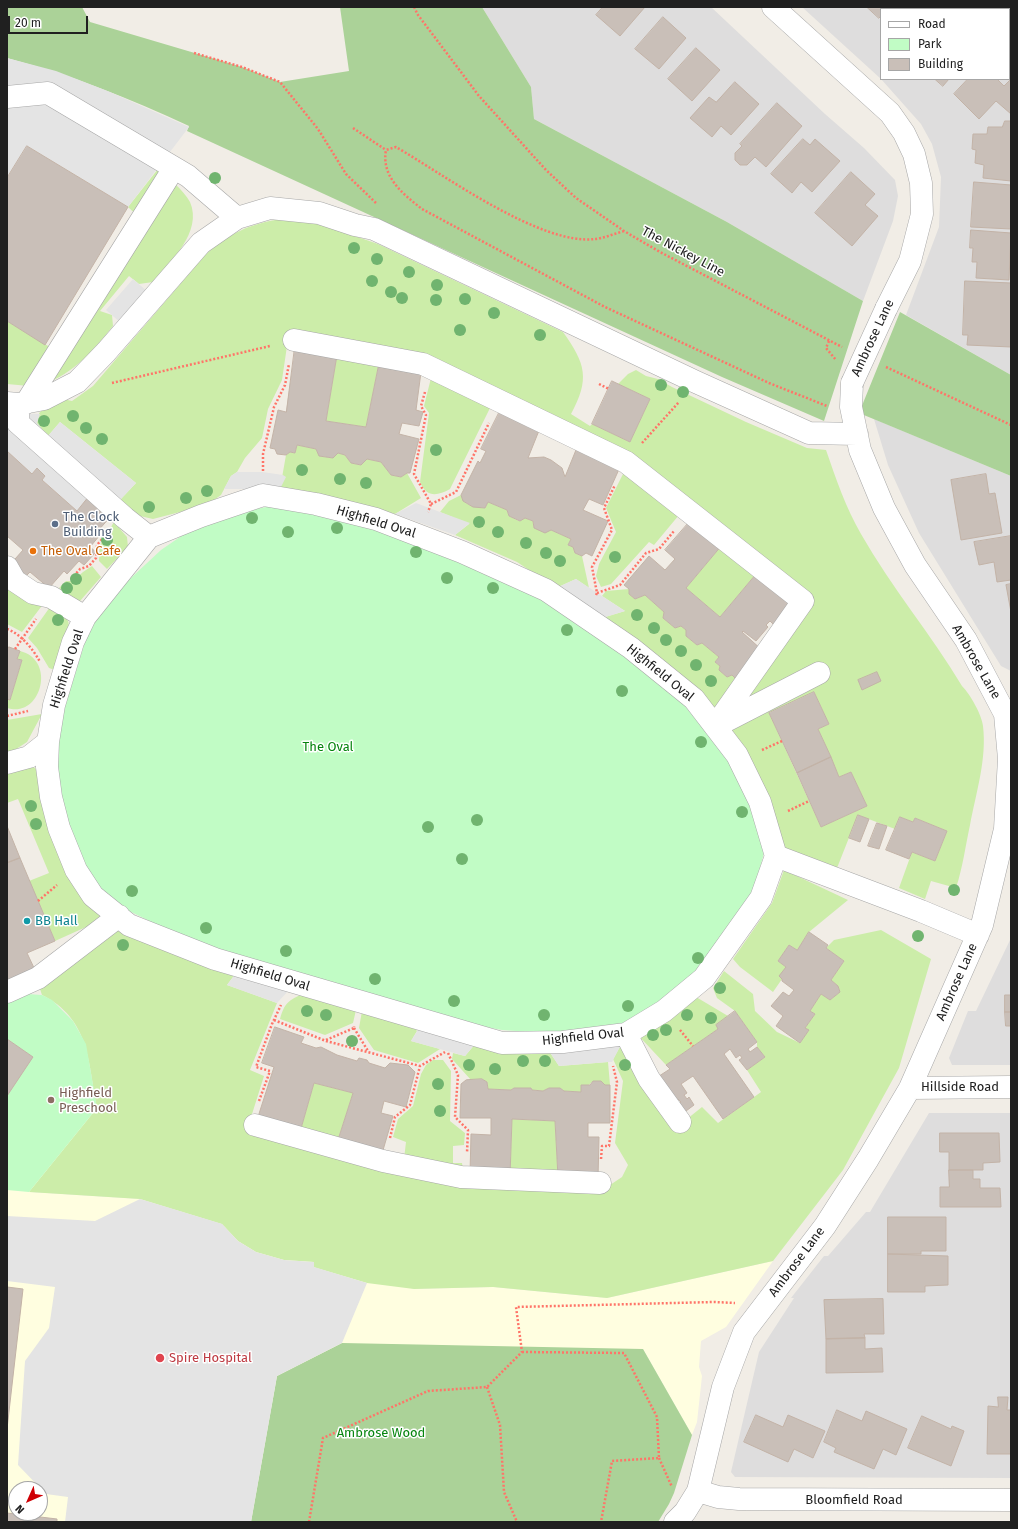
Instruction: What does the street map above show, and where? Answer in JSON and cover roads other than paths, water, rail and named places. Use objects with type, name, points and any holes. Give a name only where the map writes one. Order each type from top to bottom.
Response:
[{"type":"street","name":"Ambrose Lane","points":[[675,1522],[685,1512],[698,1491],[723,1387],[744,1332],[825,1226],[910,1088],[978,935],[1005,829],[1009,759],[1008,713],[966,640],[915,564],[884,508],[866,465],[850,407],[852,383],[886,309],[910,262],[922,214],[921,184],[914,154],[904,133],[890,113],[772,7]]},
{"type":"street","points":[[7,98],[48,93],[188,176],[237,218]]},
{"type":"street","points":[[149,537],[18,423],[17,403],[174,168]]},
{"type":"street","points":[[17,403],[44,399],[77,382],[106,352],[201,243],[237,218],[270,208],[319,213],[355,225],[374,229],[696,382],[809,433],[857,434]]},
{"type":"street","points":[[294,340],[423,364],[626,462],[803,601],[715,726]]},
{"type":"street","name":"Highfield Oval","points":[[263,495],[316,504],[376,519],[462,552],[546,590],[631,648],[694,699],[737,756],[760,802],[776,856],[761,898],[704,978],[664,1011],[620,1035],[563,1042],[502,1043],[215,959],[129,925],[93,896],[76,870],[59,828],[51,797],[47,767],[48,742],[54,705],[73,642],[84,617],[149,537],[202,516],[263,495]]},
{"type":"street","points":[[7,567],[15,580],[33,593],[51,597],[84,617]]},
{"type":"street","points":[[715,726],[819,673]]},
{"type":"street","points":[[7,763],[29,757],[48,742]]},
{"type":"street","points":[[776,856],[921,911],[978,935]]},
{"type":"street","points":[[7,992],[38,978],[119,916]]},
{"type":"street","points":[[620,1035],[680,1122]]},
{"type":"street","name":"Hillside Road","points":[[910,1088],[1011,1087]]},
{"type":"street","points":[[255,1125],[383,1161],[465,1177],[600,1183]]},
{"type":"street","name":"Bloomfield Road","points":[[698,1491],[718,1497],[739,1499],[1011,1500]]},
{"type":"place","name":"The Clock Building","points":[[55,524]]},
{"type":"place","name":"The Oval Cafe","points":[[33,551]]},
{"type":"place","name":"BB Hall","points":[[27,921]]},
{"type":"place","name":"Highfield Preschool","points":[[51,1100]]},
{"type":"place","name":"Spire Hospital","points":[[160,1358]]},
{"type":"park label","name":"The Oval","points":[[328,747]]},
{"type":"park label","name":"Ambrose Wood","points":[[381,1433]]}]
